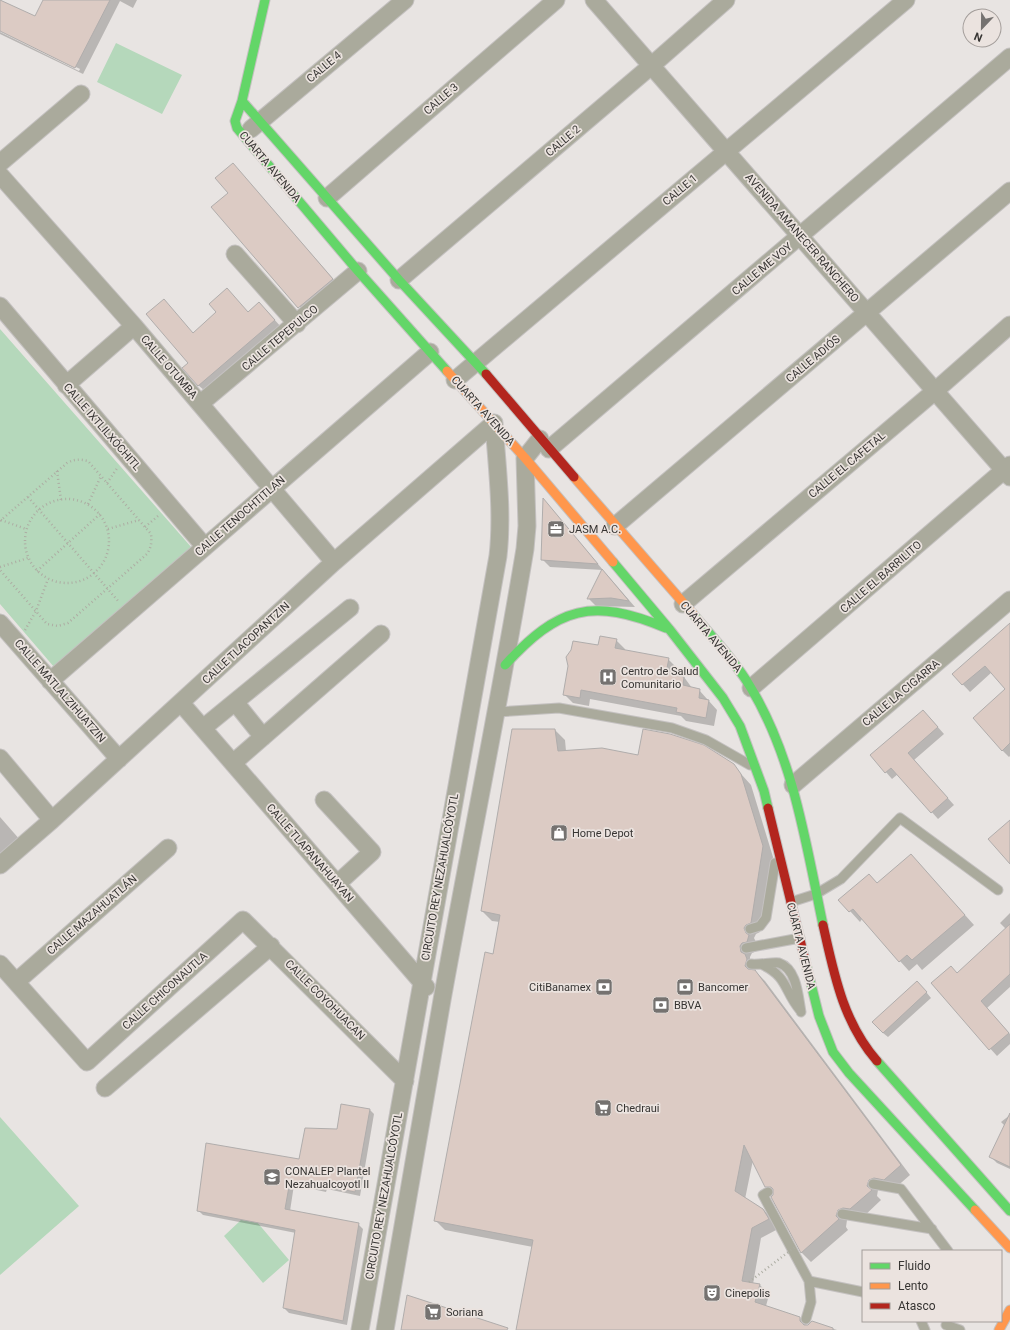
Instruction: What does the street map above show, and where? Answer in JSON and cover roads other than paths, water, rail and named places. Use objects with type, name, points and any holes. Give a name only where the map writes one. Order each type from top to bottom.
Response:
[{"type":"main road","points":[[242,101],[265,0]]},
{"type":"main road","name":"CUARTA AVENIDA","points":[[242,101],[399,280],[475,362],[615,526],[728,655],[751,688],[776,736],[793,785],[836,985],[838,1011],[870,1054],[1010,1211]]},
{"type":"main road","name":"CUARTA AVENIDA","points":[[242,101],[235,121],[237,128],[358,271],[526,458],[670,630],[723,698],[740,726],[764,791],[819,1016],[833,1052],[849,1073],[1010,1248]]},
{"type":"main road","points":[[505,665],[523,646],[548,625],[577,612],[611,610],[629,614],[670,630]]},
{"type":"main road","points":[[800,938],[825,934]]},
{"type":"main road","points":[[819,1016],[838,1011]]},
{"type":"main road","points":[[999,1330],[1010,1310]]},
{"type":"street","name":"CALLE 4","points":[[244,136],[259,121],[405,0]]},
{"type":"street","name":"CALLE 3","points":[[327,198],[556,0]]},
{"type":"street","name":"AVENIDA AMANECER RANCHERO","points":[[594,0],[935,391],[1008,471]]},
{"type":"street","name":"CALLE 2","points":[[399,280],[651,66],[726,0]]},
{"type":"street","name":"CALLE 1","points":[[455,380],[906,0]]},
{"type":"street","name":"CALLE ME VOY","points":[[545,444],[801,237],[1010,57]]},
{"type":"street","points":[[0,163],[81,94]]},
{"type":"street","name":"CALLE OTUMBA","points":[[0,175],[134,326],[334,562]]},
{"type":"street","name":"CALLE ADIÓS","points":[[615,526],[1010,191]]},
{"type":"street","points":[[235,254],[297,324]]},
{"type":"street","name":"CALLE TEPEPULCO","points":[[200,403],[297,324],[358,271]]},
{"type":"street","name":"CALLE IXTLILXÓCHITL","points":[[0,306],[205,547]]},
{"type":"street","name":"CALLE EL CAFETAL","points":[[683,604],[935,391],[1010,325]]},
{"type":"street","points":[[66,385],[134,326]]},
{"type":"street","name":"CALLE TENOCHTITLAN","points":[[50,681],[430,352]]},
{"type":"street","name":"CALLE TLACOPANTZIN","points":[[0,865],[181,703],[334,562],[494,423]]},
{"type":"street","name":"CIRCUITO REY NEZAHUALCÓYOTL","points":[[360,1330],[498,556],[501,530],[501,506],[494,423]]},
{"type":"street","points":[[385,1330],[413,1177],[442,1000],[505,665],[526,542],[526,458],[545,444]]},
{"type":"street","name":"CALLE EL BARRILITO","points":[[751,688],[1008,471]]},
{"type":"street","name":"CALLE LA CIGARRA","points":[[793,785],[1010,600]]},
{"type":"street","points":[[203,728],[350,608]]},
{"type":"street","name":"CALLE MATLALZIHUATZIN","points":[[0,623],[119,759]]},
{"type":"street","points":[[233,763],[381,634]]},
{"type":"street","points":[[235,702],[263,737]]},
{"type":"street","name":"CALLE TLAPANAHUAYAN","points":[[181,703],[421,982],[442,1000]]},
{"type":"street","points":[[0,758],[52,820]]},
{"type":"street","points":[[324,800],[372,852],[337,884]]},
{"type":"street","name":"CALLE MAZAHUATLÁN","points":[[16,982],[168,848]]},
{"type":"street","points":[[434,909],[459,912]]},
{"type":"street","name":"CALLE CHICONAUTLA","points":[[16,982],[87,1062],[243,920]]},
{"type":"street","name":"CALLE COYOHUACAN","points":[[243,920],[271,946],[405,1081]]},
{"type":"street","points":[[105,1088],[271,946]]},
{"type":"street","points":[[0,964],[16,982]]},
{"type":"lane","points":[[496,712],[559,708],[672,728],[706,740],[756,769]]},
{"type":"lane","points":[[791,902],[816,894],[841,879],[900,818],[998,890]]},
{"type":"lane","points":[[750,929],[760,926],[766,918],[777,846]]},
{"type":"lane","points":[[746,948],[800,938]]},
{"type":"lane","points":[[751,964],[763,965],[779,974],[792,1001],[802,1012],[819,1016]]},
{"type":"lane","points":[[873,1184],[901,1189],[947,1250]]},
{"type":"lane","points":[[768,1192],[763,1195],[809,1281],[811,1302],[806,1319]]},
{"type":"lane","points":[[842,1214],[932,1229]]},
{"type":"lane","points":[[809,1281],[862,1292]]},
{"type":"lane","points":[[946,1325],[960,1330]]},
{"type":"place","name":"JASM A.C.","points":[[556,529]]},
{"type":"place","name":"Centro de Salud Comunitario","points":[[608,677]]},
{"type":"place","name":"Home Depot","points":[[559,833]]},
{"type":"place","name":"CitiBanamex","points":[[604,987]]},
{"type":"place","name":"Bancomer","points":[[685,987]]},
{"type":"place","name":"BBVA","points":[[661,1005]]},
{"type":"place","name":"Chedraui","points":[[603,1108]]},
{"type":"place","name":"CONALEP Plantel Nezahualcoyotl II","points":[[272,1177]]},
{"type":"place","name":"Cinepolis","points":[[712,1293]]},
{"type":"place","name":"Soriana","points":[[433,1312]]}]
